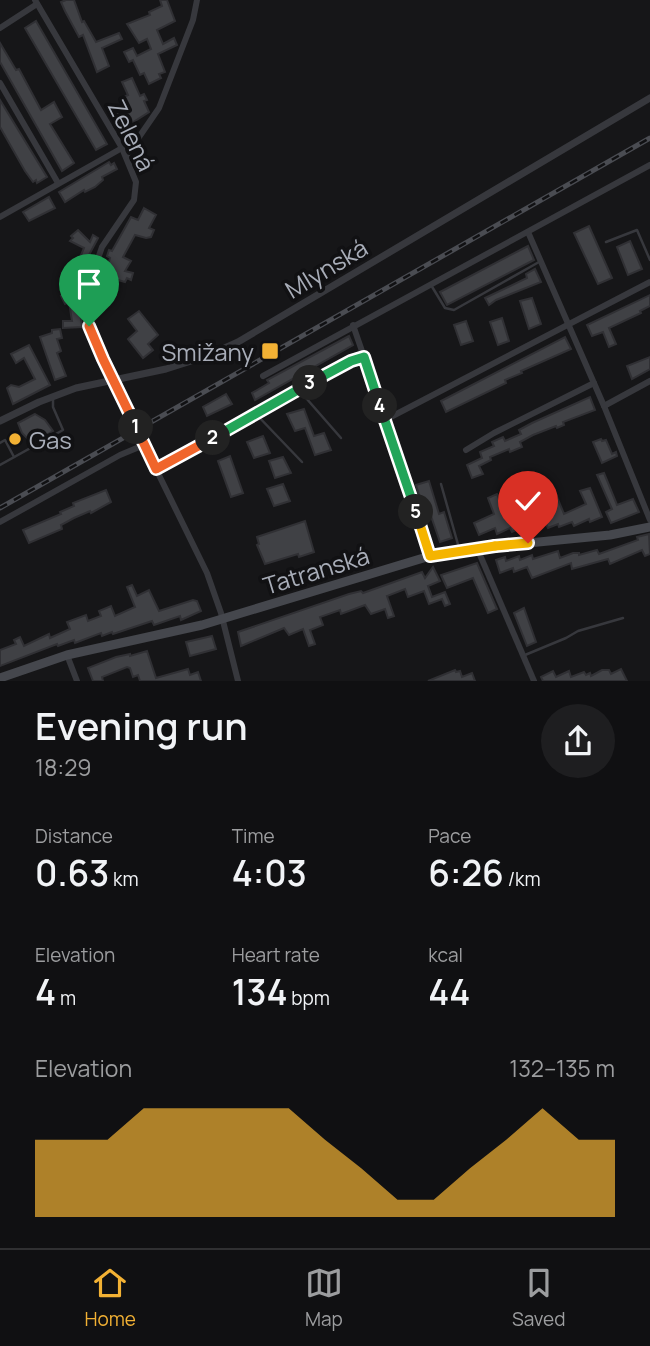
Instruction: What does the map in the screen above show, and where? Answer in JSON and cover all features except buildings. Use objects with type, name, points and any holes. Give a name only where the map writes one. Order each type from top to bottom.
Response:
[{"type":"main road","name":"Tatranská","points":[[0,678],[67,656],[222,619],[430,556],[477,548],[587,538],[650,527]]},
{"type":"street","points":[[126,156],[159,108],[193,20],[197,0]]},
{"type":"street","points":[[0,27],[36,2]]},
{"type":"street","name":"Zelená","points":[[36,2],[122,148],[136,182],[135,195],[102,247],[91,275],[87,294],[89,326],[207,573],[238,681]]},
{"type":"street","points":[[0,83],[58,183]]},
{"type":"street","name":"Mlynská","points":[[0,421],[76,388],[185,364],[238,342],[650,98]]},
{"type":"street","points":[[0,217],[122,148]]},
{"type":"street","points":[[263,376],[650,165]]},
{"type":"street","points":[[528,232],[604,406],[650,520]]},
{"type":"street","points":[[384,421],[650,282]]},
{"type":"street","points":[[353,325],[430,556]]},
{"type":"street","points":[[156,469],[351,361],[364,357]]},
{"type":"street","points":[[604,406],[650,381]]},
{"type":"street","points":[[466,450],[594,383]]},
{"type":"street","points":[[0,522],[120,455],[144,445]]},
{"type":"street","points":[[477,548],[534,681]]},
{"type":"street","points":[[67,656],[77,681]]},
{"type":"lane","points":[[606,243],[636,230],[650,260]]},
{"type":"lane","points":[[431,285],[445,308],[454,310],[540,261]]},
{"type":"lane","points":[[299,390],[341,438]]},
{"type":"lane","points":[[0,465],[63,430],[53,407],[54,396]]},
{"type":"lane","points":[[256,414],[302,462]]},
{"type":"lane","points":[[0,443],[5,440],[14,457]]},
{"type":"lane","points":[[441,484],[459,551]]},
{"type":"lane","points":[[523,656],[578,631],[623,618]]},
{"type":"railway","points":[[0,508],[650,138]]},
{"type":"place","name":"Smižany","points":[[270,351]]},
{"type":"place","name":"Gas","points":[[15,439]]},
{"type":"route","points":[[89,326],[156,469],[351,361],[364,357],[430,556],[528,543]]}]
